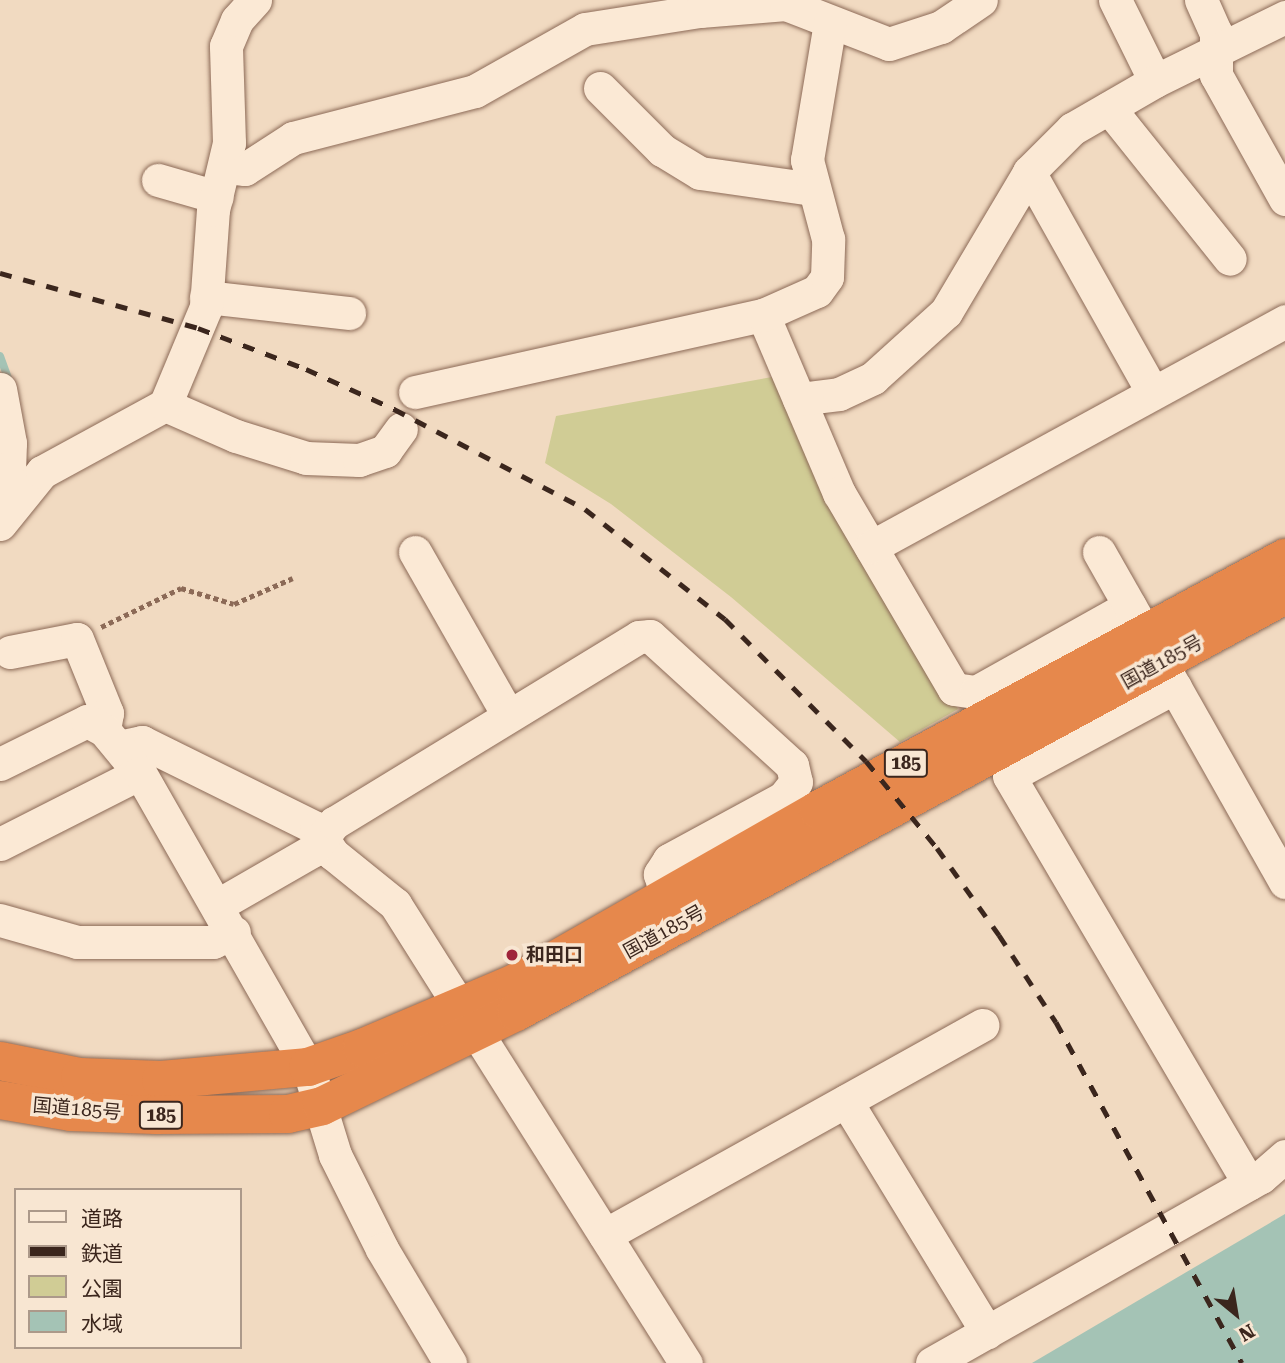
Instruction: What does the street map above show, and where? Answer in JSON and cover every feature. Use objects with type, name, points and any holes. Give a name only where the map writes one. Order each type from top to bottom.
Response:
[{"type":"highway","name":"国道185号","points":[[0,1100],[71,1112],[156,1115],[288,1114],[322,1106],[468,1020],[1153,647],[1285,558]]},
{"type":"highway","name":"国道185号","points":[[0,1061],[80,1077],[161,1080],[308,1067],[468,1020],[515,983],[666,895],[1153,647],[1285,594]]},
{"type":"street","points":[[0,524],[42,472],[165,405],[206,297],[221,182],[226,46],[237,20],[255,0]]},
{"type":"street","points":[[158,180],[221,182],[293,138],[475,91],[615,12],[786,4],[889,44],[941,27],[981,0]]},
{"type":"street","points":[[1115,0],[1155,81]]},
{"type":"street","points":[[1201,0],[1216,33],[1213,54],[1216,75],[1285,199]]},
{"type":"street","points":[[799,400],[839,394],[873,378],[946,312],[1030,172],[1072,129],[1155,81],[1285,17]]},
{"type":"street","points":[[415,392],[763,315],[817,291],[827,277],[828,239],[812,189],[807,160],[830,22]]},
{"type":"street","points":[[600,88],[662,150],[700,173],[812,189]]},
{"type":"street","points":[[1109,108],[1230,259]]},
{"type":"street","points":[[1030,172],[1153,393]]},
{"type":"street","points":[[206,297],[349,313]]},
{"type":"street","points":[[763,315],[839,493],[954,689],[976,692],[1153,647]]},
{"type":"street","points":[[871,547],[1285,321]]},
{"type":"street","points":[[0,389],[10,443],[9,468],[0,496]]},
{"type":"street","points":[[165,405],[236,436],[306,458],[359,460],[385,451],[401,429]]},
{"type":"street","points":[[415,552],[508,715]]},
{"type":"street","points":[[1099,552],[1283,874]]},
{"type":"street","points":[[0,920],[77,942],[213,942],[226,919],[324,839],[334,823],[508,715],[639,638],[650,636],[792,765],[796,782],[783,797],[669,860],[660,874],[666,895]]},
{"type":"street","points":[[10,652],[77,639],[107,713],[112,738]]},
{"type":"street","points":[[1153,647],[1009,776],[1248,1184]]},
{"type":"street","points":[[0,764],[87,721],[112,738],[140,773],[226,919],[308,1067],[335,1155],[376,1237],[450,1363]]},
{"type":"street","points":[[112,738],[142,742],[316,828],[333,854],[396,904],[687,1363]]},
{"type":"street","points":[[0,844],[140,773]]},
{"type":"street","points":[[605,1235],[983,1025]]},
{"type":"street","points":[[846,1101],[987,1332]]},
{"type":"street","points":[[932,1363],[1248,1184],[1285,1156]]},
{"type":"path","points":[[77,639],[181,588],[234,604],[293,578]]},
{"type":"green space","points":[[772,377],[840,515],[958,709],[900,742],[731,597],[611,504],[545,463],[556,416]]},
{"type":"water","points":[[1285,1214],[1285,1363],[1032,1363]]},
{"type":"waterway","points":[[0,356],[10,383]]},
{"type":"railway","points":[[0,273],[198,328],[306,369],[394,409],[585,509],[725,619],[866,761],[937,848],[999,935],[1056,1022],[1242,1363]]},
{"type":"place","name":"和田口","points":[[512,955]]}]
